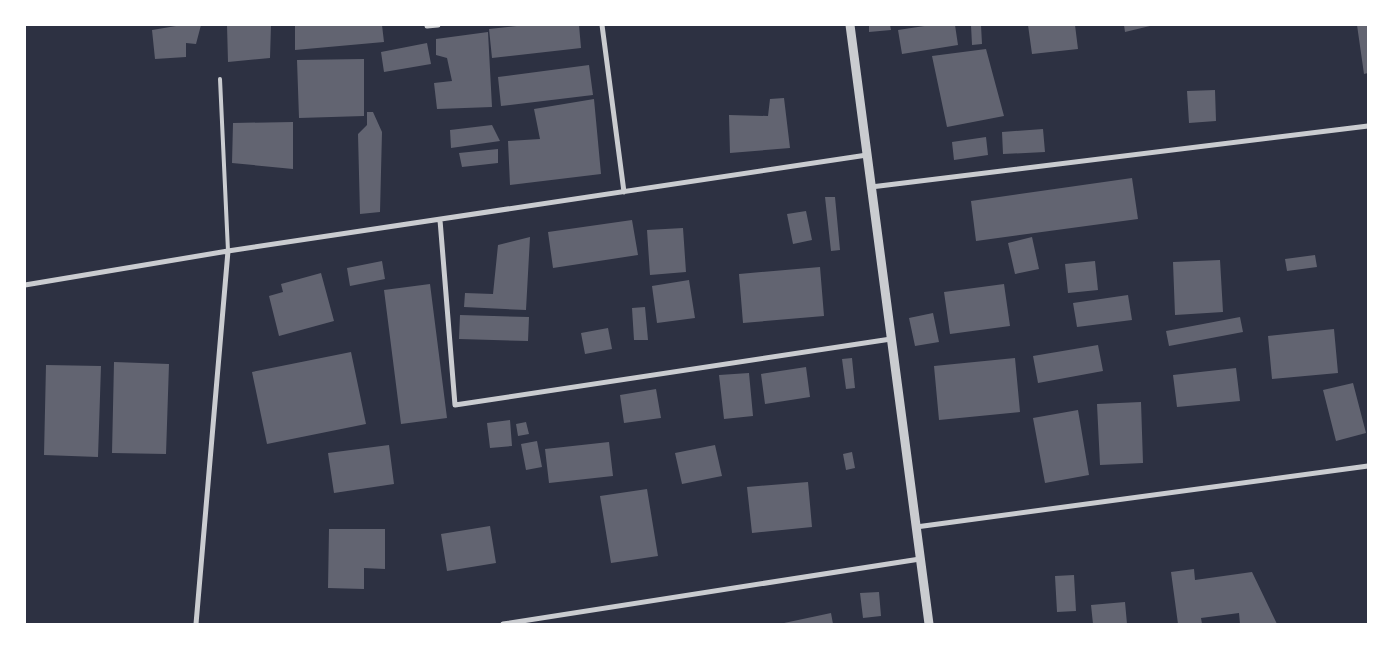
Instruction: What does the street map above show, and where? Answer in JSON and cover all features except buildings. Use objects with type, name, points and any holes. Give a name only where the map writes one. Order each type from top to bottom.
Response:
[{"type":"street","points":[[427,26],[438,25]]},
{"type":"street","points":[[602,25],[624,192]]},
{"type":"street","points":[[850,25],[929,624]]},
{"type":"street","points":[[871,187],[1368,126]]},
{"type":"street","points":[[25,285],[228,252],[867,155]]},
{"type":"street","points":[[440,220],[454,405],[891,339]]},
{"type":"street","points":[[196,624],[228,252]]},
{"type":"street","points":[[916,527],[1368,466]]},
{"type":"street","points":[[503,624],[920,559]]},
{"type":"lane","points":[[220,79],[228,252]]}]
